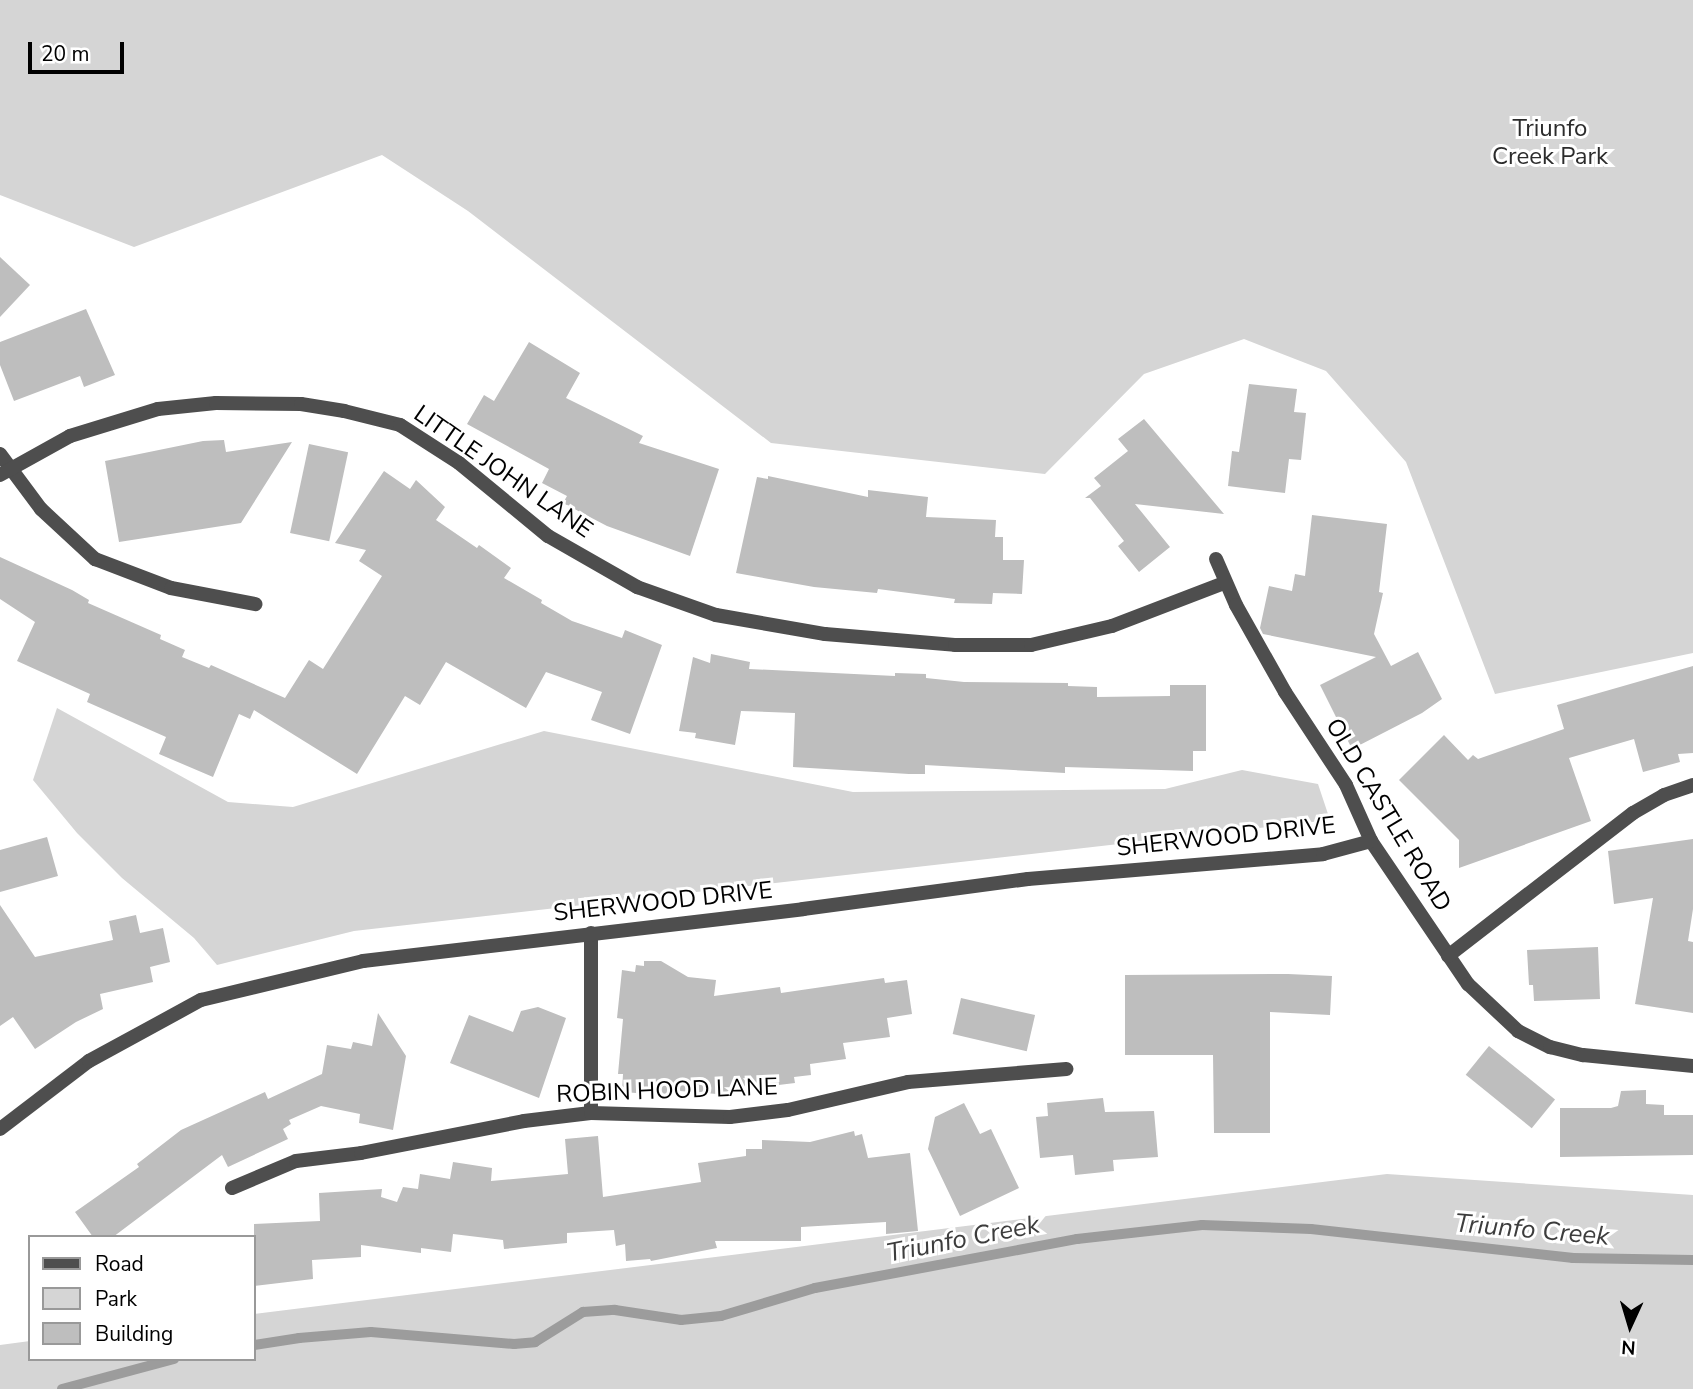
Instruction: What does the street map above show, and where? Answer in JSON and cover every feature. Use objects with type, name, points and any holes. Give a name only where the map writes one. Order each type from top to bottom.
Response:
[{"type":"street","name":"LITTLE JOHN LANE","points":[[5,472],[70,436],[158,409],[216,403],[301,404],[400,425],[459,463],[548,536],[637,587],[716,615],[825,634],[955,645],[1031,645],[1112,626],[1224,583]]},
{"type":"street","points":[[0,454],[5,472],[94,559],[171,589],[255,604]]},
{"type":"street","name":"OLD CASTLE ROAD","points":[[1216,559],[1224,583],[1285,692],[1346,785],[1371,841],[1468,984],[1518,1031],[1550,1047],[1583,1055],[1693,1066]]},
{"type":"street","points":[[1448,956],[1633,813],[1664,795],[1693,785]]},
{"type":"street","name":"SHERWOOD DRIVE","points":[[1,1125],[89,1061],[201,1000],[363,961],[803,909],[1028,879],[1323,854],[1371,841]]},
{"type":"street","points":[[591,933],[591,1113]]},
{"type":"street","name":"ROBIN HOOD LANE","points":[[232,1188],[296,1161],[360,1153],[524,1121],[591,1113],[730,1117],[788,1110],[908,1082],[1066,1069]]},
{"type":"green space","name":"Triunfo Creek Park","points":[[0,0],[1693,0],[1693,653],[1495,694],[1406,462],[1326,371],[1244,339],[1144,374],[1045,474],[771,443],[468,211],[382,155],[134,247],[0,195]]},
{"type":"green space","points":[[57,708],[228,802],[293,807],[544,731],[853,792],[1165,789],[1242,770],[1318,784],[1330,820],[354,931],[217,965],[194,938],[122,878],[77,833],[33,780]]},
{"type":"green space","points":[[1387,1174],[1693,1195],[1693,1389],[0,1389],[0,1345],[28,1341],[28,1361],[256,1361],[256,1314]]},
{"type":"building","points":[[0,257],[30,285],[0,317]]},
{"type":"building","points":[[86,309],[115,375],[84,387],[80,376],[14,401],[0,365],[0,342]]},
{"type":"building","points":[[529,342],[580,373],[566,398],[643,436],[639,443],[719,469],[690,556],[607,526],[563,503],[567,496],[542,483],[549,469],[467,424],[484,395],[494,401]]},
{"type":"building","points":[[1249,384],[1297,389],[1294,412],[1306,413],[1301,460],[1289,459],[1285,493],[1228,486],[1232,451],[1239,452]]},
{"type":"building","points":[[1144,419],[1224,514],[1135,504],[1170,547],[1139,572],[1118,546],[1124,541],[1090,498],[1085,498],[1101,486],[1094,478],[1128,451],[1118,439]]},
{"type":"building","points":[[224,440],[226,452],[292,442],[241,523],[119,542],[105,461],[203,441]]},
{"type":"building","points":[[309,444],[348,452],[329,541],[290,533]]},
{"type":"building","points":[[384,471],[410,489],[416,480],[445,507],[436,520],[477,548],[479,545],[511,568],[504,578],[542,600],[541,603],[572,621],[622,638],[625,630],[662,645],[630,734],[591,720],[602,692],[546,672],[526,708],[446,662],[420,705],[405,696],[357,774],[254,710],[250,719],[239,714],[213,777],[159,754],[166,737],[87,702],[90,694],[17,661],[35,622],[0,599],[0,557],[72,590],[89,600],[88,603],[161,635],[160,639],[185,650],[182,657],[209,668],[211,665],[285,698],[309,660],[323,669],[382,576],[359,561],[366,550],[335,543]]},
{"type":"building","points":[[768,476],[868,497],[868,490],[928,497],[926,517],[996,520],[995,537],[1003,537],[1003,560],[1024,560],[1022,594],[993,593],[992,604],[954,603],[955,599],[878,589],[877,593],[814,587],[736,573],[757,477],[768,479]]},
{"type":"building","points":[[1312,515],[1387,524],[1379,592],[1383,593],[1374,634],[1391,666],[1418,652],[1442,699],[1422,713],[1352,749],[1320,685],[1376,657],[1263,634],[1260,628],[1269,586],[1292,591],[1295,574],[1305,576]]},
{"type":"building","points":[[711,654],[750,662],[749,669],[895,676],[895,673],[926,674],[926,678],[964,682],[1068,683],[1068,686],[1097,687],[1097,697],[1170,696],[1170,685],[1206,685],[1206,751],[1193,751],[1193,771],[1065,767],[1065,773],[925,765],[925,774],[909,774],[793,767],[795,713],[741,711],[735,745],[695,738],[696,733],[679,731],[693,657],[710,663]]},
{"type":"building","points":[[1693,666],[1693,753],[1678,754],[1680,762],[1643,772],[1634,739],[1569,758],[1591,821],[1459,868],[1459,840],[1399,780],[1444,735],[1468,760],[1473,755],[1478,759],[1564,729],[1557,705]]},
{"type":"building","points":[[47,837],[58,876],[0,892],[0,850]]},
{"type":"building","points":[[1693,839],[1693,909],[1688,941],[1693,942],[1693,1013],[1635,1004],[1653,898],[1614,904],[1608,851]]},
{"type":"building","points":[[0,905],[35,957],[113,940],[109,921],[136,915],[140,933],[163,928],[170,962],[150,967],[153,982],[100,994],[103,1009],[76,1022],[35,1049],[13,1017],[0,1026]]},
{"type":"building","points":[[1598,947],[1600,999],[1534,1001],[1533,985],[1529,985],[1527,950]]},
{"type":"building","points":[[644,961],[661,961],[688,977],[716,980],[714,996],[780,987],[781,993],[884,978],[885,983],[907,980],[912,1014],[887,1018],[890,1037],[843,1043],[846,1059],[810,1064],[811,1075],[794,1077],[795,1083],[730,1091],[729,1095],[680,1091],[679,1096],[622,1092],[623,1074],[618,1074],[623,1019],[617,1018],[622,970],[635,972],[636,965],[644,966]]},
{"type":"building","points":[[1125,975],[1332,976],[1330,1015],[1270,1012],[1270,1133],[1214,1133],[1213,1055],[1125,1055]]},
{"type":"building","points":[[961,998],[1035,1015],[1027,1051],[953,1034]]},
{"type":"building","points":[[538,1007],[566,1018],[539,1098],[450,1063],[469,1015],[513,1032],[521,1011]]},
{"type":"building","points":[[378,1013],[406,1056],[393,1130],[359,1123],[360,1114],[321,1106],[289,1120],[291,1124],[283,1129],[288,1139],[228,1167],[222,1155],[116,1235],[92,1235],[75,1212],[139,1167],[137,1164],[181,1130],[265,1092],[268,1099],[322,1074],[327,1045],[351,1049],[353,1042],[372,1046]]},
{"type":"building","points":[[1489,1046],[1555,1099],[1532,1128],[1466,1075]]},
{"type":"building","points":[[1646,1090],[1646,1104],[1664,1105],[1664,1115],[1693,1115],[1693,1155],[1560,1157],[1560,1108],[1611,1108],[1618,1106],[1621,1091]]},
{"type":"building","points":[[1103,1098],[1105,1112],[1154,1111],[1158,1157],[1113,1160],[1114,1171],[1075,1175],[1073,1155],[1040,1158],[1036,1117],[1048,1116],[1047,1103]]},
{"type":"building","points":[[964,1103],[980,1134],[991,1129],[1019,1188],[960,1216],[928,1149],[935,1117]]},
{"type":"building","points":[[854,1131],[855,1136],[862,1134],[868,1158],[910,1153],[918,1231],[886,1234],[886,1222],[801,1227],[801,1241],[715,1241],[717,1248],[651,1261],[626,1261],[625,1244],[616,1246],[614,1230],[567,1233],[567,1243],[504,1249],[503,1240],[453,1234],[451,1252],[421,1248],[421,1253],[361,1245],[361,1257],[312,1260],[313,1279],[256,1286],[254,1224],[320,1221],[319,1193],[382,1189],[381,1197],[397,1202],[403,1187],[418,1189],[420,1174],[450,1179],[453,1162],[492,1168],[491,1181],[568,1174],[565,1139],[598,1136],[603,1197],[701,1182],[698,1163],[746,1156],[746,1149],[762,1149],[762,1140],[810,1142]]},
{"type":"waterway","name":"Triunfo Creek","points":[[256,1345],[371,1332],[514,1344],[535,1342],[583,1312],[615,1310],[681,1320],[721,1316],[815,1288],[1077,1239],[1202,1225],[1311,1229],[1573,1258],[1693,1260]]},
{"type":"waterway","name":"Triunfo Creek","points":[[62,1389],[167,1361]]}]
